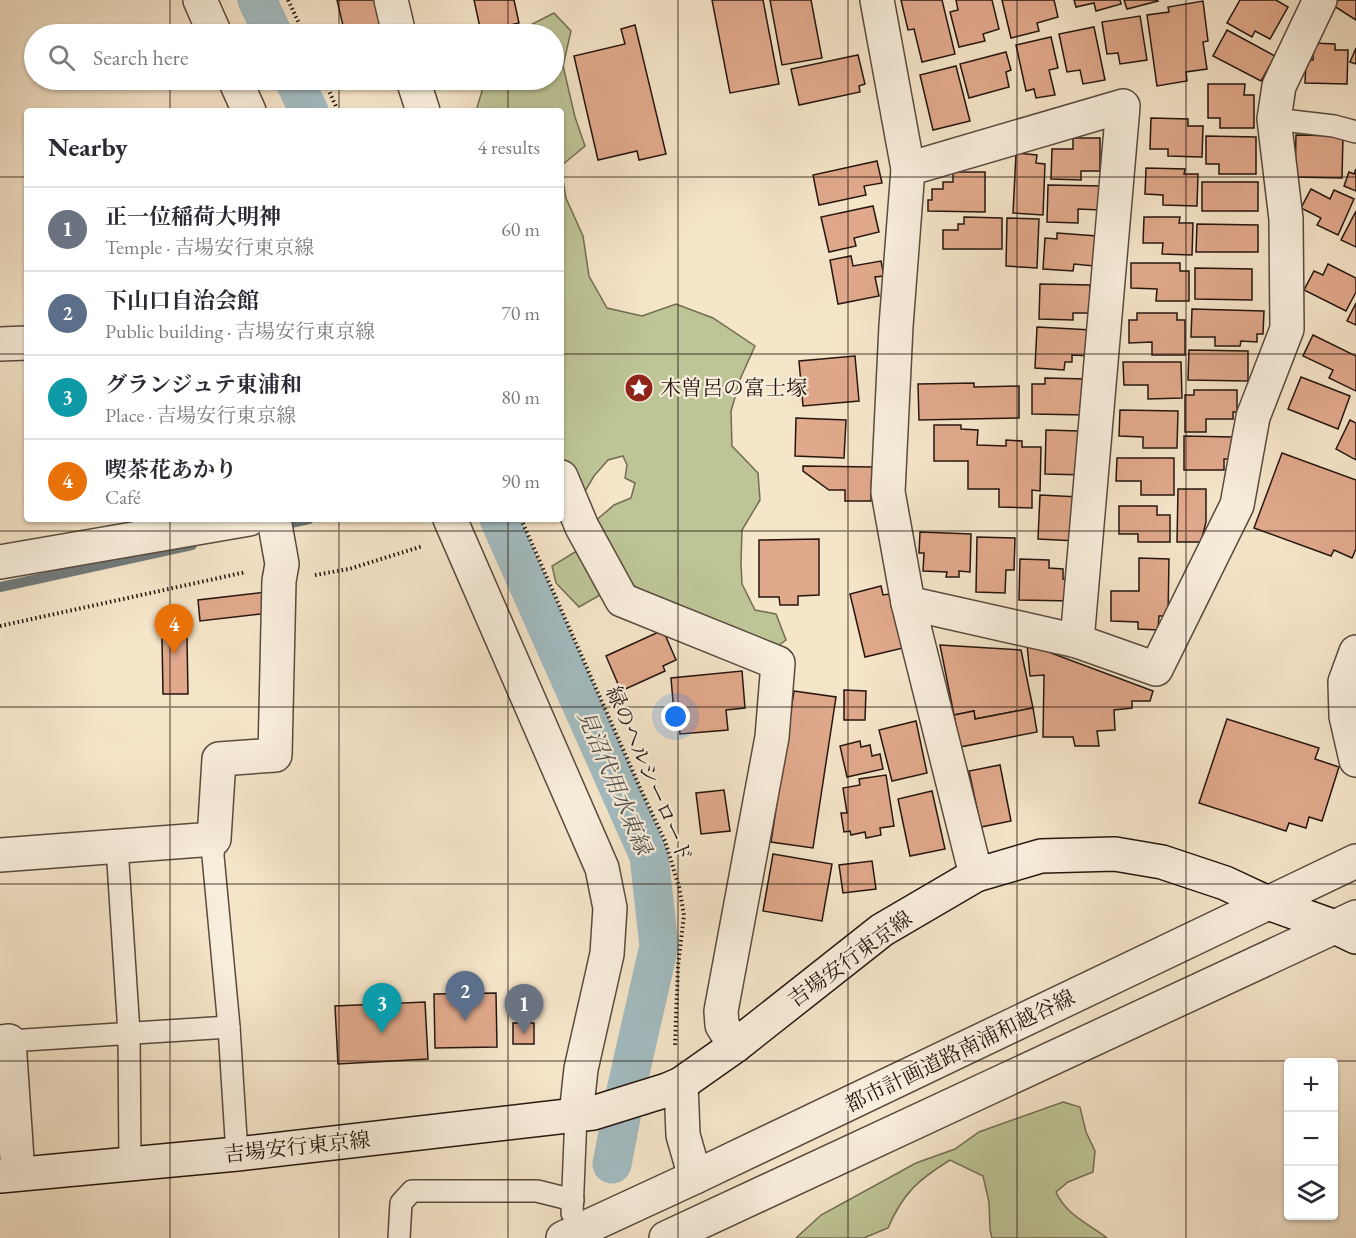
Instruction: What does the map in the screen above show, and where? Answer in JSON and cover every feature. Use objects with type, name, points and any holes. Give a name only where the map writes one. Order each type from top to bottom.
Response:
[{"type":"street","points":[[391,0],[397,24]]},
{"type":"street","points":[[877,0],[908,169],[896,326],[888,492],[908,603],[976,875]]},
{"type":"street","points":[[908,603],[1077,641],[1156,669],[1237,505],[1252,417],[1287,329],[1286,219],[1274,119],[1279,86],[1320,0]]},
{"type":"street","points":[[240,90],[248,108]]},
{"type":"street","points":[[416,90],[422,108]]},
{"type":"street","points":[[908,169],[1123,106],[1077,641]]},
{"type":"street","points":[[0,344],[24,343]]},
{"type":"street","points":[[564,484],[582,526],[622,600],[778,663],[772,737],[721,1011],[722,1025],[735,1046]]},
{"type":"street","points":[[0,562],[127,530],[216,522]]},
{"type":"street","points":[[0,855],[214,839],[219,759],[275,756],[281,573],[274,522]]},
{"type":"street","points":[[455,528],[602,868],[610,908],[607,954],[581,1069],[584,1114]]},
{"type":"street","points":[[1356,652],[1346,682],[1346,716],[1356,760]]},
{"type":"street","name":"吉場安行東京線","points":[[9,1175],[237,1154],[584,1114],[674,1087],[735,1046],[882,930],[976,875],[1041,856],[1115,854],[1162,862],[1225,883],[1268,903],[1349,927]]},
{"type":"street","name":"都市計画道路南浦和越谷線","points":[[567,1236],[1356,861]]},
{"type":"street","name":"都市計画道路南浦和越谷線","points":[[666,1238],[1349,927]]},
{"type":"street","points":[[5,1042],[9,1175]]},
{"type":"street","points":[[674,1087],[683,1135],[695,1177]]},
{"type":"lane","points":[[1274,119],[1334,126],[1356,132]]},
{"type":"lane","points":[[214,839],[213,856],[229,1027],[237,1154]]},
{"type":"lane","points":[[117,847],[129,1033],[130,1164]]},
{"type":"lane","points":[[5,1042],[229,1027]]},
{"type":"lane","points":[[567,1236],[584,1114]]},
{"type":"lane","points":[[399,1238],[401,1203],[412,1191],[537,1191],[573,1200]]},
{"type":"path","points":[[288,0],[299,24]]},
{"type":"path","points":[[329,90],[337,108]]},
{"type":"path","name":"緑のヘルシーロード","points":[[522,522],[665,841],[680,887],[684,915],[674,1028],[675,1048]]},
{"type":"path","points":[[0,626],[281,573],[349,569],[455,528]]},
{"type":"green space","points":[[554,13],[571,31],[564,62],[564,24],[533,24]]},
{"type":"green space","points":[[564,70],[575,117],[585,146],[564,164],[564,108],[477,108],[482,91],[564,90]]},
{"type":"green space","points":[[564,186],[566,198],[583,236],[589,276],[607,308],[642,316],[676,304],[713,318],[755,346],[741,377],[731,411],[732,446],[758,473],[760,500],[742,530],[742,584],[755,610],[776,614],[786,640],[772,650],[713,628],[663,599],[642,592],[615,570],[602,594],[579,607],[556,583],[552,566],[580,549],[581,533],[614,505],[631,498],[635,483],[625,478],[627,465],[623,456],[608,460],[594,476],[575,508],[564,510]]},
{"type":"green space","points":[[1063,1102],[1080,1107],[1086,1132],[1095,1151],[1093,1172],[1068,1182],[1056,1192],[1072,1213],[1107,1238],[992,1238],[989,1202],[983,1176],[950,1160],[913,1188],[900,1205],[888,1228],[864,1238],[796,1238],[821,1215],[916,1163],[955,1149],[979,1132]]},
{"type":"building","points":[[337,0],[377,0],[383,24],[343,24]]},
{"type":"building","points":[[474,0],[514,0],[519,23],[479,24]]},
{"type":"building","points":[[712,0],[763,0],[779,84],[730,93]]},
{"type":"building","points":[[770,0],[811,0],[822,58],[782,65]]},
{"type":"building","points":[[901,0],[942,0],[955,54],[922,62],[914,29],[908,30]]},
{"type":"building","points":[[956,0],[992,0],[999,29],[983,34],[985,41],[959,47],[950,12],[958,10]]},
{"type":"building","points":[[1002,0],[1054,0],[1058,17],[1037,23],[1039,31],[1011,38]]},
{"type":"building","points":[[1074,0],[1120,0],[1121,4],[1096,11],[1094,3],[1076,7]]},
{"type":"building","points":[[1124,0],[1157,0],[1158,1],[1127,9]]},
{"type":"building","points":[[1240,0],[1276,0],[1288,7],[1270,39],[1255,31],[1252,37],[1227,23]]},
{"type":"building","points":[[1338,0],[1356,0],[1356,20],[1334,6]]},
{"type":"building","points":[[1203,1],[1208,41],[1203,42],[1207,69],[1186,72],[1187,81],[1157,86],[1147,15],[1169,12],[1168,7]]},
{"type":"building","points":[[1140,16],[1147,60],[1120,64],[1118,53],[1107,54],[1102,22]]},
{"type":"building","points":[[635,25],[666,154],[639,160],[637,151],[598,160],[574,56],[625,44],[621,29]]},
{"type":"building","points":[[1094,27],[1105,80],[1083,84],[1080,70],[1067,72],[1059,34]]},
{"type":"building","points":[[1227,30],[1275,56],[1261,81],[1213,56]]},
{"type":"building","points":[[1051,37],[1058,68],[1049,70],[1055,95],[1036,98],[1034,89],[1026,91],[1016,45]]},
{"type":"building","points":[[1314,43],[1335,44],[1335,50],[1348,50],[1347,84],[1305,83],[1306,60],[1313,60]]},
{"type":"building","points":[[1356,48],[1356,64],[1350,62]]},
{"type":"building","points":[[1006,52],[1011,70],[1006,72],[1009,87],[969,98],[960,64]]},
{"type":"building","points":[[858,55],[865,84],[859,86],[860,92],[799,105],[791,69]]},
{"type":"building","points":[[956,66],[970,121],[933,130],[920,75]]},
{"type":"building","points":[[1208,84],[1245,84],[1244,95],[1254,95],[1254,128],[1220,128],[1220,118],[1208,118]]},
{"type":"building","points":[[1151,118],[1188,119],[1188,126],[1203,126],[1202,157],[1168,156],[1168,149],[1150,149]]},
{"type":"building","points":[[1296,135],[1343,136],[1342,178],[1295,177]]},
{"type":"building","points":[[1206,136],[1256,137],[1256,174],[1219,174],[1219,164],[1206,164]]},
{"type":"building","points":[[1073,138],[1100,138],[1100,171],[1081,171],[1081,180],[1051,179],[1052,149],[1073,149]]},
{"type":"building","points":[[1016,153],[1037,155],[1036,163],[1045,164],[1043,215],[1013,213]]},
{"type":"building","points":[[877,161],[882,183],[864,186],[866,195],[819,205],[813,175]]},
{"type":"building","points":[[1146,168],[1185,169],[1184,174],[1198,174],[1197,206],[1163,205],[1163,195],[1145,194]]},
{"type":"building","points":[[1356,169],[1356,191],[1344,186],[1349,172],[1354,174]]},
{"type":"building","points":[[953,172],[985,172],[985,212],[928,211],[928,200],[932,200],[932,189],[943,189],[943,182],[953,182]]},
{"type":"building","points":[[1202,182],[1258,182],[1258,211],[1202,211]]},
{"type":"building","points":[[1048,185],[1102,186],[1101,210],[1078,209],[1078,223],[1047,222]]},
{"type":"building","points":[[1311,189],[1330,199],[1334,190],[1354,199],[1338,235],[1317,225],[1321,218],[1301,208]]},
{"type":"building","points":[[873,206],[879,232],[854,238],[856,246],[829,252],[821,217]]},
{"type":"building","points":[[1356,211],[1356,247],[1341,240]]},
{"type":"building","points":[[964,217],[1002,218],[1002,249],[943,249],[943,230],[958,230],[958,224],[964,224]]},
{"type":"building","points":[[1144,217],[1180,217],[1179,223],[1193,223],[1192,255],[1162,254],[1163,243],[1143,243]]},
{"type":"building","points":[[1007,218],[1039,219],[1037,268],[1006,266]]},
{"type":"building","points":[[1197,224],[1258,225],[1258,252],[1196,252]]},
{"type":"building","points":[[1057,233],[1097,236],[1094,266],[1074,264],[1073,271],[1043,269],[1045,238],[1057,239]]},
{"type":"building","points":[[851,256],[853,266],[881,261],[884,276],[875,277],[879,296],[838,304],[830,260]]},
{"type":"building","points":[[1131,263],[1180,263],[1180,271],[1189,271],[1189,301],[1156,301],[1157,289],[1131,288]]},
{"type":"building","points":[[1328,264],[1356,278],[1356,292],[1346,311],[1304,290],[1314,271],[1323,275]]},
{"type":"building","points":[[1195,268],[1252,269],[1252,300],[1195,299]]},
{"type":"building","points":[[1040,284],[1090,285],[1090,313],[1073,313],[1073,320],[1039,319]]},
{"type":"building","points":[[1356,303],[1356,325],[1347,321]]},
{"type":"building","points":[[1192,309],[1264,311],[1263,334],[1257,334],[1257,342],[1241,341],[1240,346],[1215,346],[1215,337],[1191,337]]},
{"type":"building","points":[[1137,313],[1177,313],[1177,320],[1185,320],[1185,355],[1152,355],[1152,342],[1129,343],[1129,320],[1137,320]]},
{"type":"building","points":[[1037,327],[1092,330],[1091,356],[1072,355],[1072,362],[1065,362],[1064,370],[1035,368]]},
{"type":"building","points":[[1313,335],[1356,356],[1356,391],[1329,378],[1333,370],[1303,356]]},
{"type":"building","points":[[1189,350],[1248,351],[1248,381],[1188,380]]},
{"type":"building","points":[[855,356],[859,401],[803,406],[799,361]]},
{"type":"building","points":[[1123,362],[1181,362],[1182,398],[1148,399],[1148,385],[1124,385]]},
{"type":"building","points":[[1301,377],[1350,396],[1338,429],[1288,409]]},
{"type":"building","points":[[1045,378],[1087,379],[1086,415],[1032,414],[1032,384],[1045,384]]},
{"type":"building","points":[[974,383],[974,387],[1019,386],[1019,418],[919,420],[918,384]]},
{"type":"building","points":[[1194,390],[1237,390],[1237,412],[1233,412],[1233,419],[1206,419],[1206,432],[1185,432],[1185,395],[1194,395]]},
{"type":"building","points":[[1120,410],[1178,411],[1177,448],[1143,448],[1143,437],[1119,436]]},
{"type":"building","points":[[796,418],[846,420],[844,458],[795,456]]},
{"type":"building","points":[[1350,420],[1356,423],[1356,460],[1336,449]]},
{"type":"building","points":[[934,425],[961,425],[961,429],[978,430],[977,445],[1006,446],[1006,440],[1022,441],[1022,447],[1041,447],[1040,491],[1032,490],[1032,508],[999,507],[999,489],[968,489],[968,461],[934,461]]},
{"type":"building","points":[[1046,430],[1079,431],[1085,475],[1045,474]]},
{"type":"building","points":[[1184,436],[1233,437],[1233,459],[1224,459],[1224,470],[1184,470]]},
{"type":"building","points":[[1282,453],[1356,480],[1356,549],[1352,558],[1334,550],[1331,556],[1254,528]]},
{"type":"building","points":[[1117,458],[1174,458],[1174,495],[1141,495],[1141,481],[1116,481]]},
{"type":"building","points":[[803,466],[872,467],[871,501],[845,501],[845,490],[829,490],[803,471]]},
{"type":"building","points":[[1178,489],[1206,489],[1206,522],[1201,542],[1177,542]]},
{"type":"building","points":[[1040,495],[1079,497],[1077,541],[1038,539]]},
{"type":"building","points":[[1119,506],[1157,506],[1157,515],[1170,515],[1170,542],[1138,542],[1138,534],[1119,534]]},
{"type":"building","points":[[920,532],[971,534],[970,572],[959,571],[959,577],[946,577],[947,572],[923,571],[924,553],[919,553]]},
{"type":"building","points":[[977,537],[1015,538],[1014,570],[1006,570],[1005,593],[976,592]]},
{"type":"building","points":[[819,539],[819,595],[798,596],[798,605],[780,605],[779,597],[759,597],[759,540]]},
{"type":"building","points":[[1139,558],[1169,559],[1168,616],[1159,616],[1158,630],[1138,629],[1138,622],[1111,621],[1111,591],[1139,591]]},
{"type":"building","points":[[1020,559],[1049,560],[1049,568],[1063,569],[1063,579],[1073,579],[1072,601],[1019,600]]},
{"type":"building","points":[[881,586],[883,595],[889,594],[903,648],[865,657],[850,594]]},
{"type":"building","points":[[266,592],[268,613],[200,621],[198,600]]},
{"type":"building","points":[[663,630],[676,660],[663,666],[665,671],[621,691],[606,656]]},
{"type":"building","points":[[187,638],[188,694],[163,694],[162,639]]},
{"type":"building","points":[[1027,644],[1153,691],[1150,701],[1132,701],[1132,708],[1114,710],[1115,730],[1097,731],[1099,746],[1075,746],[1073,737],[1043,737],[1044,675],[1030,676]]},
{"type":"building","points":[[940,645],[1021,650],[1033,708],[975,719],[974,711],[954,715]]},
{"type":"building","points":[[742,671],[745,708],[726,710],[728,730],[680,734],[678,712],[674,713],[671,678]]},
{"type":"building","points":[[844,690],[866,691],[865,720],[844,720]]},
{"type":"building","points":[[794,691],[836,697],[813,848],[771,842]]},
{"type":"building","points":[[1033,708],[1037,732],[960,747],[954,715],[974,711],[975,719]]},
{"type":"building","points":[[1227,719],[1319,748],[1315,759],[1339,767],[1322,821],[1309,817],[1306,828],[1289,823],[1286,831],[1199,803]]},
{"type":"building","points":[[916,721],[927,773],[892,781],[879,730]]},
{"type":"building","points":[[860,741],[861,747],[870,745],[872,756],[880,754],[883,769],[847,777],[840,746]]},
{"type":"building","points":[[1000,765],[1011,821],[981,827],[969,771]]},
{"type":"building","points":[[886,775],[894,826],[880,828],[881,835],[866,838],[865,832],[851,835],[850,831],[844,832],[841,813],[847,813],[843,788],[860,785],[859,779]]},
{"type":"building","points":[[724,790],[730,831],[701,834],[696,793]]},
{"type":"building","points":[[932,791],[945,849],[910,856],[898,799]]},
{"type":"building","points":[[773,854],[832,864],[822,921],[763,911]]},
{"type":"building","points":[[872,861],[876,889],[843,893],[839,865]]},
{"type":"building","points":[[496,993],[497,1047],[435,1048],[434,994]]},
{"type":"building","points":[[425,1002],[428,1059],[338,1064],[335,1006]]},
{"type":"building","points":[[513,1023],[534,1023],[534,1044],[513,1044]]},
{"type":"waterway","name":"見沼代用水東縁","points":[[257,0],[268,24]]},
{"type":"waterway","name":"見沼代用水東縁","points":[[299,90],[308,108]]},
{"type":"waterway","points":[[277,526],[295,522]]},
{"type":"waterway","name":"見沼代用水東縁","points":[[500,522],[649,856],[659,946],[612,1164]]},
{"type":"waterway","points":[[0,587],[192,545]]},
{"type":"place","name":"木曽呂の富士塚","points":[[639,388]]},
{"type":"place","name":"喫茶花あかり","points":[[174,654]]},
{"type":"place","name":"下山口自治会館","points":[[465,1021]]},
{"type":"place","name":"グランジュテ東浦和","points":[[382,1033]]},
{"type":"place","name":"正一位稲荷大明神","points":[[524,1034]]}]
